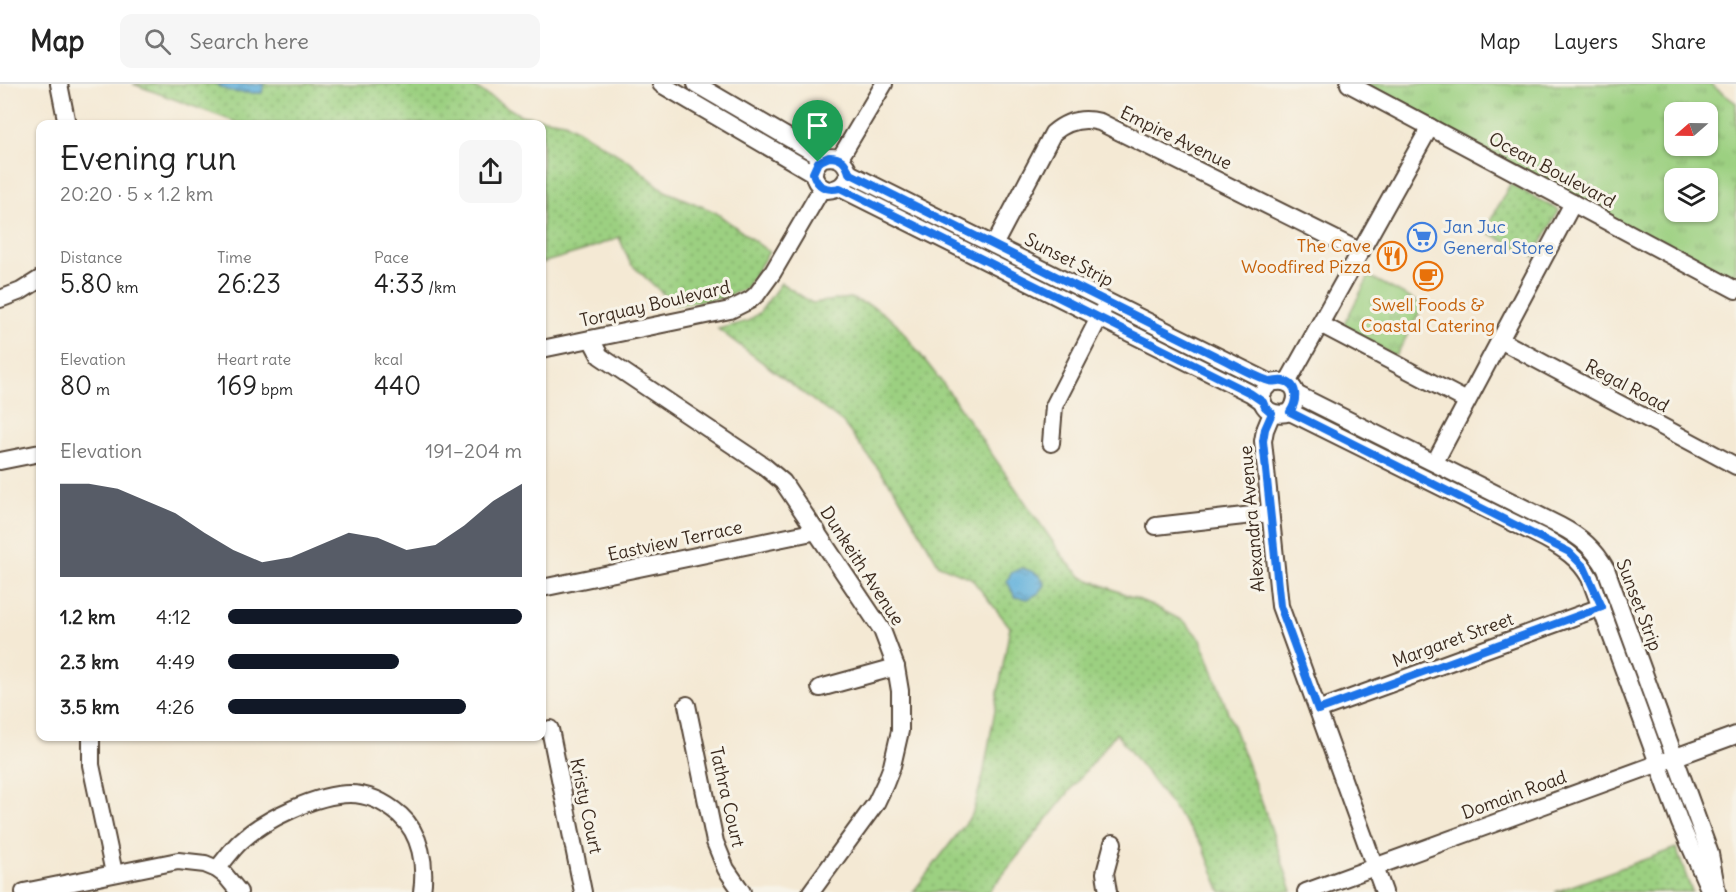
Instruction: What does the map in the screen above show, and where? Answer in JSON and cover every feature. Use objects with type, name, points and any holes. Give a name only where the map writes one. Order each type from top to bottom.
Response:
[{"type":"street","points":[[59,84],[66,120]]},
{"type":"street","points":[[661,84],[813,173]]},
{"type":"street","points":[[696,84],[845,163],[844,181]]},
{"type":"street","points":[[822,188],[815,180],[813,173],[818,162],[832,158],[884,84]]},
{"type":"street","name":"Ocean Boulevard","points":[[1349,84],[1736,290]]},
{"type":"street","name":"Empire Avenue","points":[[994,245],[1053,133],[1066,123],[1082,120],[1100,122],[1361,252]]},
{"type":"street","points":[[1285,387],[1430,128]]},
{"type":"street","name":"Sunset Strip","points":[[822,188],[827,190],[844,181]]},
{"type":"street","name":"Sunset Strip","points":[[844,181],[994,245],[1285,387],[1576,534],[1595,551],[1606,569],[1710,854],[1717,892]]},
{"type":"street","name":"Sunset Strip","points":[[844,181],[1098,318],[1250,393],[1279,415],[1290,412],[1569,552],[1584,567],[1602,607],[1657,764],[1690,850],[1711,892]]},
{"type":"street","name":"Torquay Boulevard","points":[[546,348],[730,310],[750,300],[758,294],[773,272],[822,188]]},
{"type":"street","points":[[1434,462],[1573,203]]},
{"type":"street","points":[[0,299],[21,291],[36,282]]},
{"type":"street","points":[[1051,443],[1054,406],[1107,302]]},
{"type":"street","points":[[1320,324],[1467,400]]},
{"type":"street","name":"Dunkeith Avenue","points":[[591,339],[600,356],[775,473],[817,531],[890,647],[896,667],[901,712],[900,731],[892,766],[876,803],[811,892]]},
{"type":"street","name":"Regal Road","points":[[1500,340],[1736,466]]},
{"type":"street","points":[[1268,407],[1263,391],[1285,387]]},
{"type":"street","points":[[1285,387],[1296,400],[1290,412]]},
{"type":"street","name":"Alexandra Avenue","points":[[1268,407],[1263,441],[1280,606],[1384,892]]},
{"type":"street","points":[[0,461],[36,454]]},
{"type":"street","points":[[1156,526],[1270,513]]},
{"type":"street","name":"Eastview Terrace","points":[[546,587],[817,531]]},
{"type":"street","name":"Margaret Street","points":[[1318,710],[1602,607]]},
{"type":"street","points":[[820,688],[896,667]]},
{"type":"street","name":"Tathra Court","points":[[687,705],[715,842],[726,869],[742,892]]},
{"type":"street","name":"Kristy Court","points":[[550,729],[583,892]]},
{"type":"street","name":"Domain Road","points":[[1306,892],[1736,735]]},
{"type":"street","points":[[91,741],[91,765],[114,873]]},
{"type":"street","points":[[217,869],[241,841],[276,818],[317,801],[350,794],[368,796],[384,803],[406,820],[421,854],[424,879],[422,892]]},
{"type":"street","points":[[1108,892],[1105,873],[1113,843]]},
{"type":"street","points":[[24,892],[178,861],[205,864],[217,869],[239,892]]},
{"type":"green space","points":[[133,84],[469,84],[520,115],[565,122],[630,162],[665,191],[715,212],[769,252],[745,289],[721,298],[675,305],[630,263],[619,237],[546,262],[546,120],[230,120]]},
{"type":"green space","points":[[1351,84],[1710,84],[1736,103],[1736,290]]},
{"type":"green space","points":[[1510,184],[1559,210],[1534,257],[1485,231]]},
{"type":"green space","points":[[1369,276],[1421,304],[1422,308],[1396,356],[1342,328]]},
{"type":"green space","points":[[781,283],[812,303],[850,298],[874,307],[896,323],[944,385],[1066,561],[1082,577],[1152,605],[1185,622],[1201,640],[1268,819],[1292,891],[1221,892],[1203,846],[1116,733],[989,892],[913,892],[972,815],[983,776],[1010,627],[971,578],[939,565],[897,493],[843,423],[718,329],[748,321],[760,312]]},
{"type":"green space","points":[[1676,848],[1692,892],[1555,892]]},
{"type":"water","points":[[216,84],[264,84],[262,93],[244,93],[231,91]]},
{"type":"water","points":[[1022,568],[1039,576],[1045,585],[1039,593],[1028,599],[1015,597],[1007,581],[1011,573]]},
{"type":"place","name":"Jan Juc General Store","points":[[1422,237]]},
{"type":"place","name":"The Cave Woodfired Pizza","points":[[1392,256]]},
{"type":"place","name":"Swell Foods & Coastal Catering","points":[[1428,276]]},
{"type":"route","points":[[823,158],[840,158],[849,173],[1271,382],[1287,383],[1296,394],[1294,407],[1290,412],[1569,552],[1584,567],[1602,607],[1318,710],[1280,606],[1263,441],[1272,413],[1263,402],[1250,393],[840,188],[827,190],[822,188],[815,180],[813,173],[818,162],[823,158]]}]
